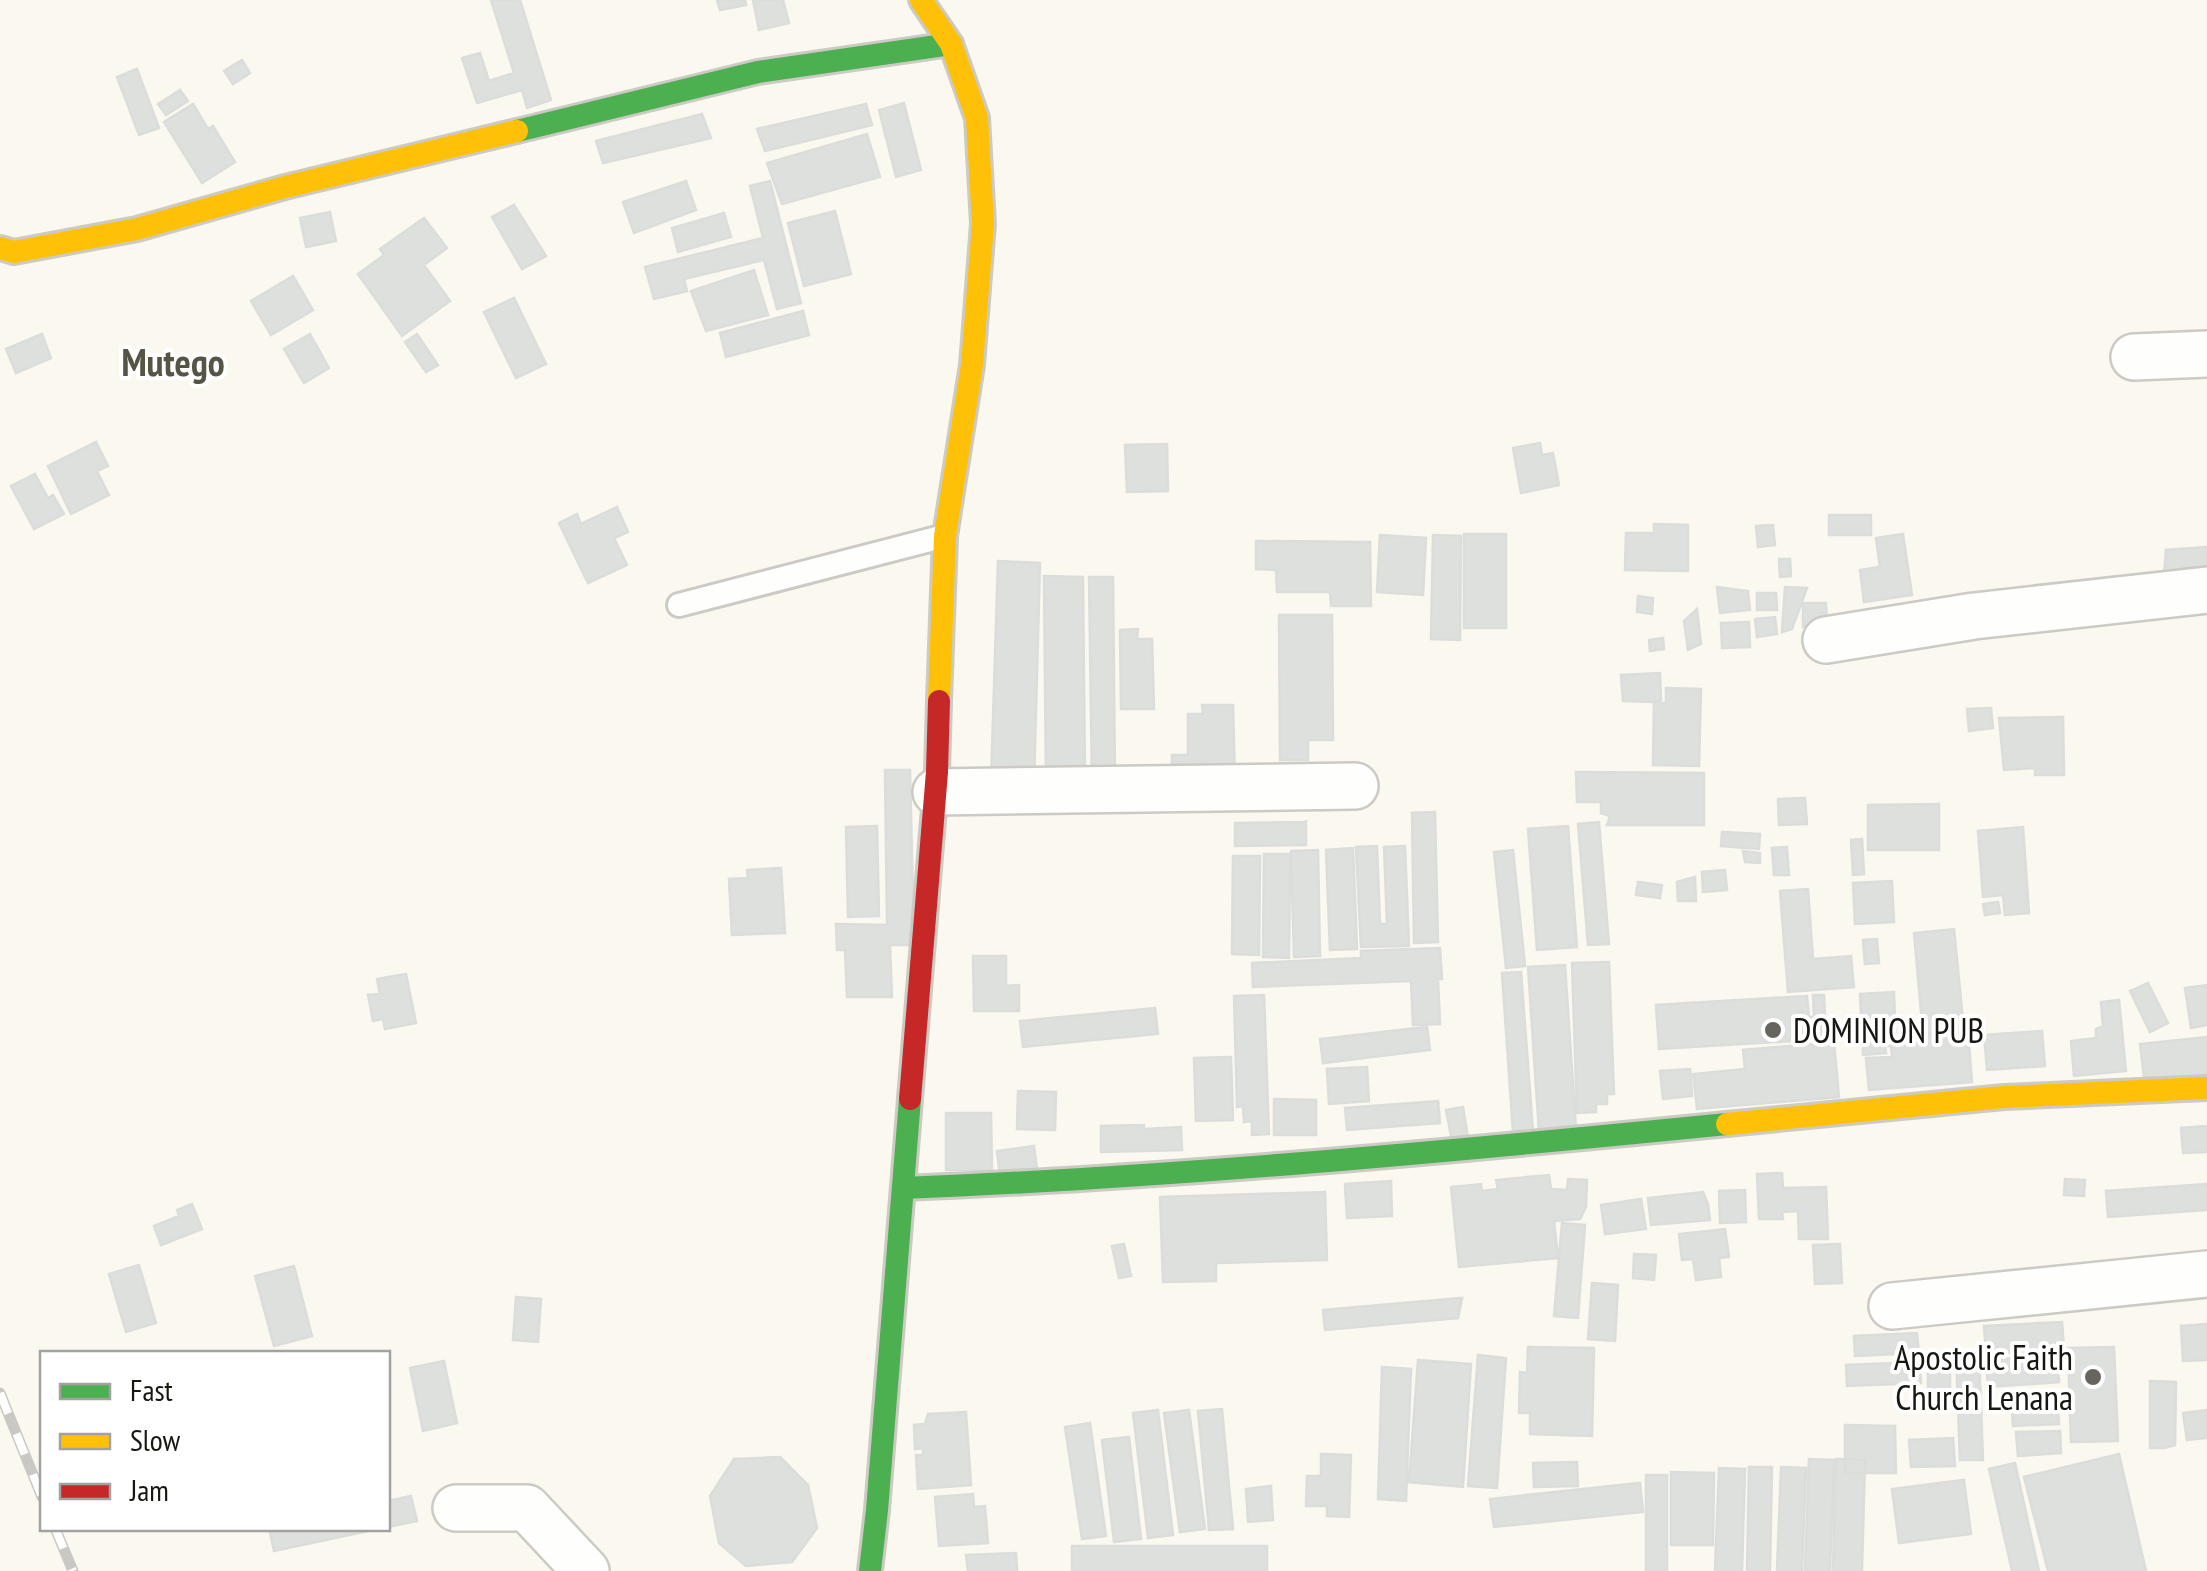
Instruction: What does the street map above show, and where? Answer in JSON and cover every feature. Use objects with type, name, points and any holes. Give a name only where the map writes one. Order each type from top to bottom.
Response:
[{"type":"street","points":[[870,1571],[936,792],[946,536],[972,365],[984,224],[978,118],[951,44],[920,0]]},
{"type":"street","points":[[0,248],[14,252],[137,230],[285,186],[758,72],[951,44]]},
{"type":"street","points":[[2134,357],[2207,354]]},
{"type":"street","points":[[1826,640],[1974,616],[2207,590]]},
{"type":"street","points":[[936,792],[1355,786]]},
{"type":"street","points":[[903,1188],[1442,1152],[2020,1096],[2207,1088]]},
{"type":"street","points":[[1892,1306],[2207,1274]]},
{"type":"street","points":[[456,1508],[527,1508],[586,1571]]},
{"type":"lane","points":[[679,605],[946,536]]},
{"type":"building","points":[[491,0],[520,0],[551,100],[527,108],[522,90],[477,103],[462,58],[480,53],[489,81],[514,73]]},
{"type":"building","points":[[717,0],[745,0],[746,5],[720,10]]},
{"type":"building","points":[[753,0],[783,0],[789,23],[759,30]]},
{"type":"building","points":[[242,60],[250,73],[233,84],[224,71]]},
{"type":"building","points":[[137,69],[159,128],[139,135],[117,77]]},
{"type":"building","points":[[180,90],[188,101],[166,115],[158,104]]},
{"type":"building","points":[[904,103],[921,170],[896,177],[879,110]]},
{"type":"building","points":[[193,104],[208,129],[213,126],[235,162],[202,183],[164,122]]},
{"type":"building","points":[[866,104],[872,125],[765,151],[757,129]]},
{"type":"building","points":[[702,114],[711,138],[603,163],[596,141]]},
{"type":"building","points":[[867,134],[880,177],[782,204],[767,163]]},
{"type":"building","points":[[686,181],[696,210],[634,233],[623,202]]},
{"type":"building","points":[[770,181],[801,303],[777,309],[764,260],[684,279],[687,291],[654,299],[645,267],[763,238],[750,186]]},
{"type":"building","points":[[514,205],[546,256],[522,269],[492,217]]},
{"type":"building","points":[[835,211],[851,274],[804,286],[788,223]]},
{"type":"building","points":[[330,212],[336,241],[306,247],[300,218]]},
{"type":"building","points":[[724,213],[731,237],[678,252],[672,228]]},
{"type":"building","points":[[424,218],[447,248],[424,265],[450,301],[402,336],[358,274],[384,255],[380,249]]},
{"type":"building","points":[[754,270],[768,315],[706,331],[691,291]]},
{"type":"building","points":[[293,276],[313,310],[271,335],[251,301]]},
{"type":"building","points":[[514,298],[546,364],[516,378],[484,312]]},
{"type":"building","points":[[803,311],[809,335],[726,357],[720,333]]},
{"type":"building","points":[[42,334],[51,358],[16,373],[6,349]]},
{"type":"building","points":[[310,334],[329,368],[304,383],[284,349]]},
{"type":"building","points":[[417,334],[438,365],[426,372],[405,342]]},
{"type":"building","points":[[96,442],[108,466],[97,471],[109,495],[71,514],[48,466]]},
{"type":"building","points":[[1540,443],[1542,455],[1553,453],[1559,485],[1521,493],[1513,448]]},
{"type":"building","points":[[1167,444],[1168,491],[1127,492],[1125,445]]},
{"type":"building","points":[[35,474],[48,498],[53,495],[64,514],[34,529],[11,486]]},
{"type":"building","points":[[617,507],[628,532],[614,538],[627,565],[588,583],[559,523],[577,514],[581,524]]},
{"type":"building","points":[[1829,515],[1871,515],[1871,535],[1829,535]]},
{"type":"building","points":[[1654,524],[1688,525],[1688,571],[1625,570],[1626,533],[1654,533]]},
{"type":"building","points":[[1773,525],[1775,545],[1758,547],[1756,526]]},
{"type":"building","points":[[1464,534],[1506,534],[1506,628],[1464,628]]},
{"type":"building","points":[[1903,534],[1912,595],[1864,602],[1860,570],[1880,567],[1876,538]]},
{"type":"building","points":[[1380,535],[1426,538],[1423,595],[1377,592]]},
{"type":"building","points":[[1433,535],[1461,536],[1460,640],[1431,639]]},
{"type":"building","points":[[1256,541],[1370,542],[1371,606],[1331,606],[1330,592],[1277,592],[1276,570],[1256,569]]},
{"type":"building","points":[[2207,547],[2207,583],[2163,586],[2166,550]]},
{"type":"building","points":[[1779,559],[1790,559],[1791,576],[1780,577]]},
{"type":"building","points":[[998,561],[1040,563],[1034,783],[991,781]]},
{"type":"building","points":[[1044,576],[1083,577],[1085,783],[1046,784]]},
{"type":"building","points":[[1089,577],[1113,577],[1115,783],[1092,783]]},
{"type":"building","points":[[1717,587],[1748,591],[1750,610],[1720,613]]},
{"type":"building","points":[[1785,587],[1807,588],[1792,629],[1782,632]]},
{"type":"building","points":[[1757,593],[1776,593],[1777,610],[1757,610]]},
{"type":"building","points":[[1638,596],[1653,598],[1652,614],[1637,612]]},
{"type":"building","points":[[1803,603],[1826,603],[1827,627],[1803,627]]},
{"type":"building","points":[[1697,609],[1701,644],[1688,650],[1684,621]]},
{"type":"building","points":[[1279,615],[1332,615],[1333,740],[1308,740],[1308,760],[1280,760]]},
{"type":"building","points":[[1775,617],[1777,634],[1757,637],[1755,619]]},
{"type":"building","points":[[1749,622],[1750,647],[1722,648],[1721,623]]},
{"type":"building","points":[[1138,629],[1137,639],[1152,639],[1154,709],[1121,709],[1120,630]]},
{"type":"building","points":[[1663,638],[1664,649],[1650,651],[1649,640]]},
{"type":"building","points":[[1660,673],[1661,700],[1623,701],[1621,675]]},
{"type":"building","points":[[1666,688],[1701,689],[1699,766],[1653,765],[1654,702],[1666,703]]},
{"type":"building","points":[[1202,705],[1233,705],[1235,783],[1172,784],[1172,755],[1188,755],[1188,714],[1203,714]]},
{"type":"building","points":[[1991,708],[1993,728],[1969,731],[1967,709]]},
{"type":"building","points":[[2063,717],[2064,775],[2035,775],[2035,768],[2004,770],[1999,718]]},
{"type":"building","points":[[885,770],[910,770],[914,945],[890,945],[892,997],[847,997],[845,950],[837,950],[836,924],[887,925]]},
{"type":"building","points":[[1576,772],[1704,773],[1704,825],[1607,825],[1610,816],[1601,813],[1601,802],[1577,802]]},
{"type":"building","points":[[1805,798],[1807,824],[1779,825],[1778,799]]},
{"type":"building","points":[[1939,804],[1939,850],[1868,850],[1868,805]]},
{"type":"building","points":[[1435,812],[1438,942],[1414,943],[1412,813]]},
{"type":"building","points":[[1306,822],[1306,845],[1235,846],[1235,823]]},
{"type":"building","points":[[1599,822],[1609,944],[1588,945],[1578,824]]},
{"type":"building","points":[[877,826],[879,916],[848,917],[846,827]]},
{"type":"building","points":[[1568,826],[1577,947],[1537,950],[1528,829]]},
{"type":"building","points":[[2023,827],[2029,913],[2005,915],[2003,895],[1983,897],[1978,831]]},
{"type":"building","points":[[1722,832],[1760,834],[1759,849],[1721,846]]},
{"type":"building","points":[[1862,839],[1864,874],[1853,875],[1851,840]]},
{"type":"building","points":[[1377,846],[1380,924],[1387,924],[1384,847],[1405,846],[1409,946],[1361,947],[1356,847]]},
{"type":"building","points":[[1787,847],[1789,875],[1774,875],[1772,848]]},
{"type":"building","points":[[1353,848],[1357,949],[1330,950],[1326,850]]},
{"type":"building","points":[[1318,850],[1320,956],[1294,957],[1291,851]]},
{"type":"building","points":[[1513,850],[1525,966],[1506,968],[1494,852]]},
{"type":"building","points":[[1743,851],[1760,853],[1760,863],[1745,862]]},
{"type":"building","points":[[1264,854],[1290,854],[1289,958],[1263,957]]},
{"type":"building","points":[[1233,856],[1260,856],[1259,955],[1232,954]]},
{"type":"building","points":[[781,868],[785,933],[732,935],[729,879],[748,878],[747,870]]},
{"type":"building","points":[[1725,870],[1727,890],[1703,892],[1702,872]]},
{"type":"building","points":[[1695,877],[1696,901],[1678,901],[1677,882]]},
{"type":"building","points":[[1892,881],[1894,922],[1855,924],[1853,883]]},
{"type":"building","points":[[1638,882],[1662,885],[1660,898],[1636,895]]},
{"type":"building","points":[[1808,889],[1813,959],[1851,956],[1854,987],[1788,992],[1780,891]]},
{"type":"building","points":[[1998,902],[2000,913],[1985,915],[1983,904]]},
{"type":"building","points":[[1954,929],[1964,1030],[1923,1034],[1914,933]]},
{"type":"building","points":[[1877,939],[1879,963],[1865,964],[1863,940]]},
{"type":"building","points":[[1440,948],[1440,1024],[1413,1025],[1411,981],[1253,987],[1252,963],[1361,958],[1361,951]]},
{"type":"building","points":[[973,956],[1006,956],[1006,986],[1019,985],[1019,1011],[974,1011]]},
{"type":"building","points":[[1609,962],[1614,1094],[1607,1094],[1607,1104],[1596,1104],[1596,1112],[1577,1113],[1572,963]]},
{"type":"building","points":[[1565,965],[1576,1129],[1539,1132],[1528,967]]},
{"type":"building","points":[[1521,972],[1533,1131],[1513,1132],[1502,973]]},
{"type":"building","points":[[406,974],[416,1023],[385,1029],[383,1019],[373,1021],[368,995],[380,994],[377,979]]},
{"type":"building","points":[[2148,983],[2168,1023],[2150,1032],[2130,991]]},
{"type":"building","points":[[2207,985],[2207,1025],[2191,1028],[2185,988]]},
{"type":"building","points":[[1894,992],[1896,1046],[1885,1046],[1886,1053],[1863,1055],[1860,994]]},
{"type":"building","points":[[1264,995],[1269,1134],[1252,1135],[1252,1121],[1244,1122],[1243,1106],[1237,1107],[1234,996]]},
{"type":"building","points":[[1813,995],[1824,995],[1826,1036],[1659,1049],[1656,1005],[1807,996],[1809,1017],[1814,1017]]},
{"type":"building","points":[[2119,1000],[2126,1071],[2074,1076],[2071,1041],[2096,1038],[2096,1029],[2103,1026],[2101,1002]]},
{"type":"building","points":[[1155,1008],[1158,1034],[1023,1047],[1020,1021]]},
{"type":"building","points":[[1427,1027],[1430,1050],[1323,1063],[1320,1039]]},
{"type":"building","points":[[2042,1031],[2045,1066],[1987,1070],[1984,1035]]},
{"type":"building","points":[[1968,1032],[1972,1082],[1869,1090],[1866,1058],[1892,1057],[1891,1047],[1902,1046],[1901,1037]]},
{"type":"building","points":[[2207,1037],[2207,1078],[2145,1085],[2140,1044]]},
{"type":"building","points":[[1834,1042],[1839,1097],[1697,1109],[1693,1074],[1745,1069],[1743,1050]]},
{"type":"building","points":[[1231,1057],[1233,1120],[1196,1121],[1194,1058]]},
{"type":"building","points":[[1367,1067],[1369,1101],[1329,1104],[1327,1069]]},
{"type":"building","points":[[1690,1069],[1692,1096],[1663,1099],[1660,1071]]},
{"type":"building","points":[[1018,1091],[1056,1092],[1055,1130],[1017,1129]]},
{"type":"building","points":[[1274,1099],[1316,1100],[1316,1135],[1274,1135]]},
{"type":"building","points":[[1438,1101],[1440,1123],[1347,1130],[1345,1108]]},
{"type":"building","points":[[1463,1107],[1469,1144],[1453,1146],[1446,1110]]},
{"type":"building","points":[[946,1113],[991,1113],[992,1170],[946,1170]]},
{"type":"building","points":[[1144,1125],[1144,1129],[1181,1127],[1182,1150],[1101,1152],[1101,1126]]},
{"type":"building","points":[[2207,1126],[2207,1152],[2183,1153],[2181,1128]]},
{"type":"building","points":[[1034,1146],[1037,1170],[1000,1176],[997,1151]]},
{"type":"building","points":[[1782,1173],[1783,1188],[1826,1187],[1828,1239],[1799,1239],[1798,1211],[1782,1212],[1783,1219],[1759,1219],[1757,1174]]},
{"type":"building","points":[[1549,1175],[1551,1189],[1567,1190],[1568,1179],[1587,1180],[1586,1207],[1580,1219],[1554,1221],[1558,1258],[1459,1267],[1451,1187],[1481,1184],[1482,1191],[1498,1189],[1496,1180]]},
{"type":"building","points":[[2065,1179],[2085,1180],[2084,1196],[2064,1195]]},
{"type":"building","points":[[1391,1181],[1392,1216],[1347,1218],[1345,1184]]},
{"type":"building","points":[[2207,1184],[2207,1210],[2108,1217],[2106,1191]]},
{"type":"building","points":[[1745,1190],[1746,1222],[1720,1223],[1719,1191]]},
{"type":"building","points":[[1325,1192],[1327,1260],[1216,1263],[1216,1281],[1163,1282],[1160,1197]]},
{"type":"building","points":[[1703,1192],[1710,1220],[1651,1225],[1648,1198]]},
{"type":"building","points":[[1641,1199],[1646,1229],[1605,1234],[1601,1205]]},
{"type":"building","points":[[192,1204],[202,1229],[161,1245],[154,1226],[179,1216],[177,1210]]},
{"type":"building","points":[[1562,1223],[1585,1225],[1578,1318],[1554,1316]]},
{"type":"building","points":[[1725,1229],[1729,1257],[1719,1258],[1721,1277],[1696,1280],[1693,1259],[1682,1260],[1679,1234]]},
{"type":"building","points":[[1124,1244],[1131,1276],[1119,1278],[1112,1246]]},
{"type":"building","points":[[1840,1244],[1842,1283],[1815,1284],[1813,1245]]},
{"type":"building","points":[[1634,1254],[1656,1255],[1654,1280],[1633,1278]]},
{"type":"building","points":[[139,1265],[156,1323],[126,1332],[109,1274]]},
{"type":"building","points":[[294,1266],[312,1336],[274,1346],[255,1276]]},
{"type":"building","points":[[1592,1283],[1618,1285],[1615,1341],[1588,1339]]},
{"type":"building","points":[[516,1297],[541,1299],[538,1342],[513,1340]]},
{"type":"building","points":[[1462,1298],[1458,1318],[1325,1330],[1323,1310]]},
{"type":"building","points":[[2062,1322],[2064,1349],[1986,1354],[1984,1326]]},
{"type":"building","points":[[2207,1324],[2207,1360],[2183,1361],[2181,1326]]},
{"type":"building","points":[[1917,1333],[1919,1353],[1855,1356],[1854,1336]]},
{"type":"building","points":[[1528,1347],[1594,1348],[1592,1436],[1530,1434],[1530,1413],[1519,1413],[1520,1372],[1527,1373]]},
{"type":"building","points":[[2114,1347],[2118,1441],[2071,1442],[2068,1348]]},
{"type":"building","points":[[1956,1354],[1979,1354],[1983,1460],[1960,1460]]},
{"type":"building","points":[[1478,1355],[1506,1358],[1497,1488],[1468,1486]]},
{"type":"building","points":[[2057,1355],[2059,1382],[1988,1387],[1986,1360]]},
{"type":"building","points":[[1418,1360],[1471,1364],[1463,1487],[1409,1482]]},
{"type":"building","points":[[444,1361],[457,1423],[423,1431],[410,1368]]},
{"type":"building","points":[[1920,1362],[1921,1383],[1847,1386],[1846,1365]]},
{"type":"building","points":[[1382,1367],[1411,1369],[1406,1501],[1378,1499]]},
{"type":"building","points":[[1928,1370],[1950,1370],[1950,1394],[1928,1394]]},
{"type":"building","points":[[2150,1381],[2176,1382],[2175,1445],[2150,1448]]},
{"type":"building","points":[[2057,1395],[2059,1424],[2013,1426],[2011,1398]]},
{"type":"building","points":[[1222,1409],[1233,1529],[1209,1530],[1198,1411]]},
{"type":"building","points":[[1158,1410],[1173,1535],[1148,1538],[1133,1413]]},
{"type":"building","points":[[1189,1410],[1205,1529],[1180,1532],[1164,1413]]},
{"type":"building","points":[[2207,1410],[2207,1438],[2187,1440],[2183,1413]]},
{"type":"building","points":[[966,1412],[971,1485],[918,1489],[916,1455],[923,1455],[923,1448],[915,1449],[914,1425],[925,1424],[928,1414]]},
{"type":"building","points":[[1090,1423],[1106,1536],[1082,1539],[1065,1427]]},
{"type":"building","points":[[1845,1425],[1895,1426],[1896,1473],[1845,1473]]},
{"type":"building","points":[[2060,1431],[2061,1453],[2018,1456],[2016,1432]]},
{"type":"building","points":[[1129,1437],[1141,1539],[1114,1542],[1102,1440]]},
{"type":"building","points":[[1953,1438],[1955,1466],[1911,1467],[1909,1440]]},
{"type":"building","points":[[1321,1454],[1351,1455],[1349,1517],[1327,1516],[1327,1506],[1306,1506],[1307,1476],[1321,1476]]},
{"type":"building","points":[[2119,1454],[2146,1571],[2048,1571],[2024,1477]]},
{"type":"building","points":[[780,1457],[808,1485],[817,1528],[792,1562],[746,1566],[719,1543],[710,1496],[734,1459]]},
{"type":"building","points":[[1809,1459],[1834,1460],[1830,1571],[1805,1571]]},
{"type":"building","points":[[1836,1459],[1865,1460],[1862,1571],[1833,1571]]},
{"type":"building","points":[[1577,1462],[1578,1486],[1534,1487],[1533,1463]]},
{"type":"building","points":[[2015,1463],[2039,1571],[2012,1571],[1989,1469]]},
{"type":"building","points":[[1749,1467],[1772,1467],[1770,1571],[1747,1571]]},
{"type":"building","points":[[1781,1467],[1806,1468],[1802,1571],[1777,1571]]},
{"type":"building","points":[[1719,1468],[1745,1469],[1742,1571],[1715,1571]]},
{"type":"building","points":[[1671,1472],[1714,1473],[1713,1545],[1671,1545]]},
{"type":"building","points":[[1646,1475],[1667,1475],[1667,1571],[1646,1571]]},
{"type":"building","points":[[1964,1480],[1971,1534],[1899,1543],[1892,1489]]},
{"type":"building","points":[[1640,1483],[1643,1512],[1494,1527],[1490,1499]]},
{"type":"building","points":[[1271,1486],[1273,1520],[1248,1522],[1246,1489]]},
{"type":"building","points":[[973,1494],[974,1507],[985,1506],[988,1543],[939,1546],[935,1497]]},
{"type":"building","points":[[411,1496],[417,1521],[390,1527],[390,1501]]},
{"type":"building","points":[[270,1531],[368,1531],[274,1551]]},
{"type":"building","points":[[1072,1546],[1267,1546],[1267,1571],[1072,1571]]},
{"type":"building","points":[[1016,1553],[1017,1571],[968,1571],[966,1555]]},
{"type":"railway","points":[[0,1393],[40,1492]]},
{"type":"railway","points":[[56,1531],[73,1571]]},
{"type":"traffic: fast","points":[[517,131],[758,72],[951,44]]},
{"type":"traffic: fast","points":[[870,1571],[910,1099]]},
{"type":"traffic: fast","points":[[903,1188],[1212,1170],[1727,1124]]},
{"type":"traffic: slow","points":[[921,0],[951,44],[977,118],[983,224],[972,365],[945,536],[939,701]]},
{"type":"traffic: slow","points":[[0,248],[14,252],[137,229],[285,187],[517,131]]},
{"type":"traffic: slow","points":[[1727,1124],[2004,1097],[2207,1088]]},
{"type":"traffic: jam","points":[[910,1099],[937,772],[939,701]]},
{"type":"place","name":"DOMINION PUB","points":[[1773,1030]]},
{"type":"place","name":"Apostolic Faith Church Lenana","points":[[2093,1377]]},
{"type":"district","name":"Mutego","points":[[173,361]]}]
